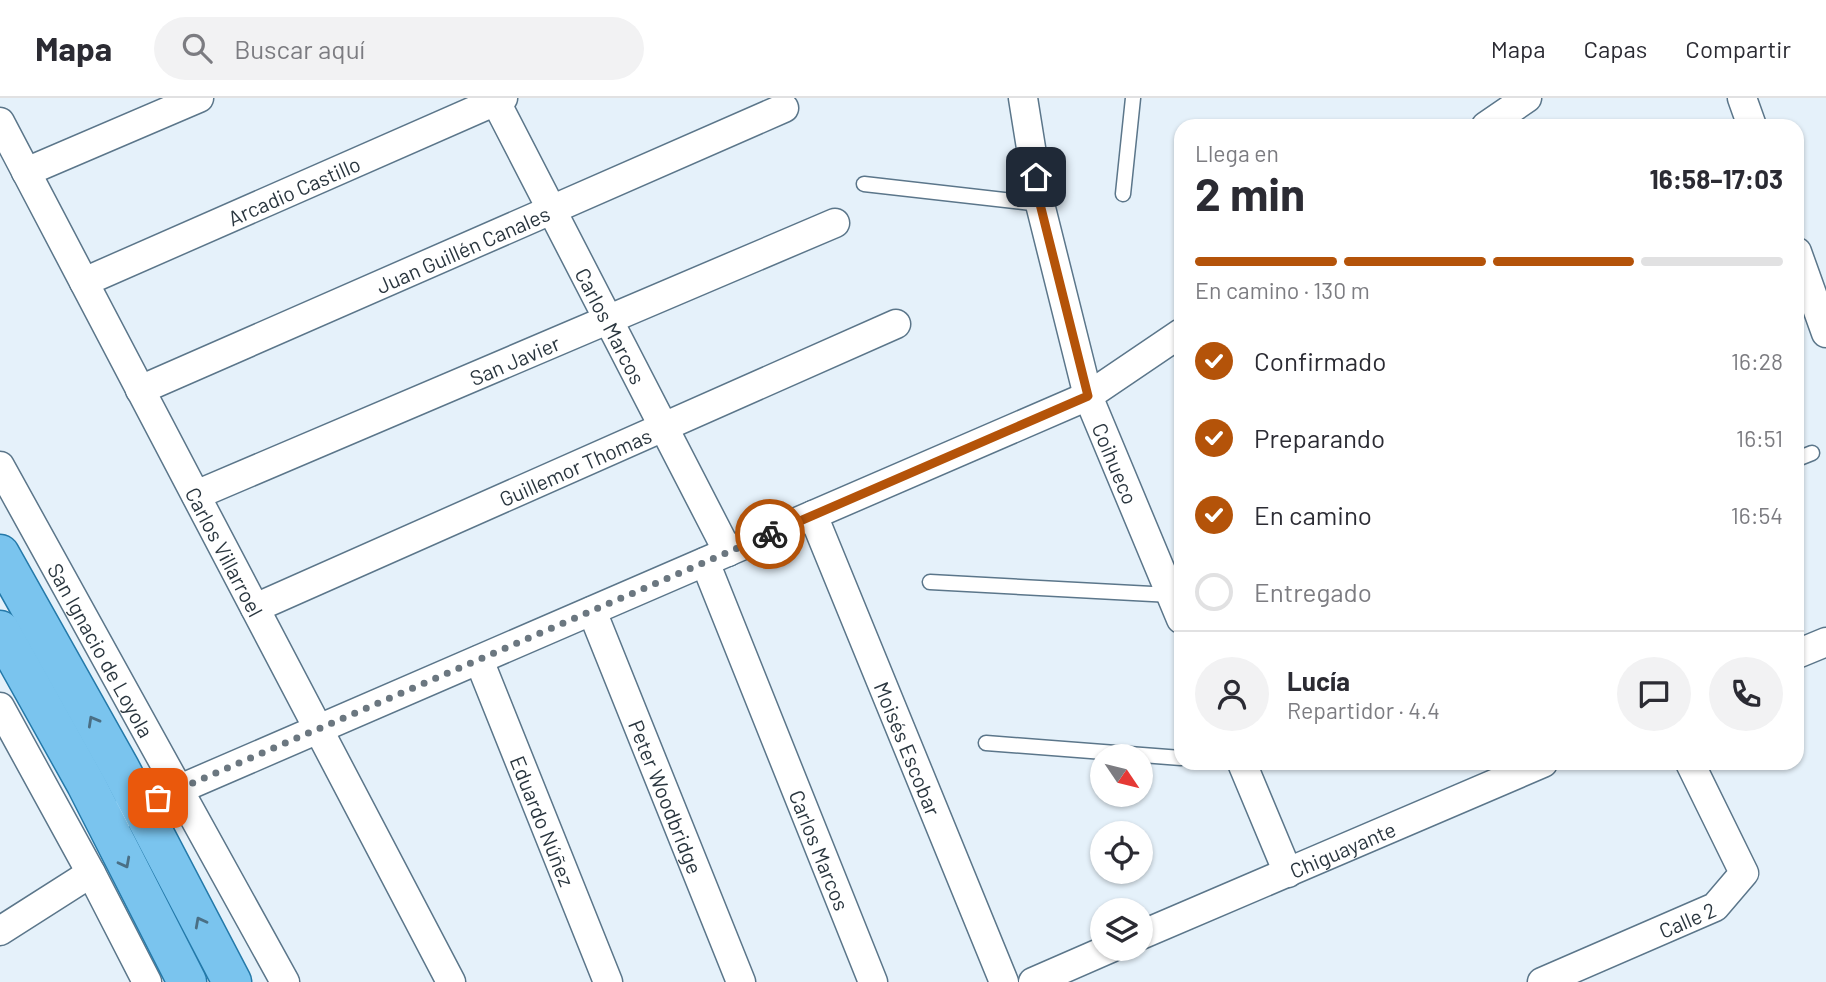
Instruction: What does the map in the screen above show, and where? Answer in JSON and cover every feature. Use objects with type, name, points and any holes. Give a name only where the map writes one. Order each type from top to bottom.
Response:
[{"type":"main road","name":"San Ignacio de Loyola","points":[[0,554],[120,768],[232,982]]},
{"type":"main road","points":[[0,631],[86,784],[187,982]]},
{"type":"street","points":[[26,172],[199,98]]},
{"type":"street","name":"Coihueco","points":[[1023,98],[1040,204],[1088,396],[1174,602]]},
{"type":"street","points":[[1496,119],[1527,98]]},
{"type":"street","points":[[1742,98],[1750,119]]},
{"type":"street","name":"Carlos Marcos","points":[[498,99],[663,427],[716,557],[873,982]]},
{"type":"street","name":"Arcadio Castillo","points":[[84,282],[498,99]]},
{"type":"street","name":"Juan Guillén Canales","points":[[140,390],[784,108]]},
{"type":"street","name":"Carlos Villarroel","points":[[0,122],[452,982]]},
{"type":"street","name":"San Javier","points":[[196,495],[835,223]]},
{"type":"street","points":[[1804,272],[1826,333]]},
{"type":"street","name":"Guillemor Thomas","points":[[255,608],[897,324]]},
{"type":"street","points":[[104,821],[1088,396],[1174,338]]},
{"type":"street","name":"San Ignacio de Loyola","points":[[0,466],[285,982]]},
{"type":"street","name":"Moisés Escobar","points":[[813,515],[1004,982]]},
{"type":"street","name":"Peter Woodbridge","points":[[592,611],[741,982]]},
{"type":"street","points":[[1804,651],[1826,642]]},
{"type":"street","name":"Eduardo Núñez","points":[[479,660],[608,982]]},
{"type":"street","points":[[0,708],[91,873],[147,982]]},
{"type":"street","points":[[1245,770],[1288,873]]},
{"type":"street","name":"Chiguayante","points":[[1153,931],[1527,770]]},
{"type":"street","name":"Calle 2","points":[[1542,982],[1715,907],[1744,873],[1693,770]]},
{"type":"street","points":[[0,931],[91,873]]},
{"type":"street","points":[[1037,981],[1090,957]]},
{"type":"lane","points":[[1122,194],[1133,98]]},
{"type":"lane","points":[[864,184],[1040,204]]},
{"type":"lane","points":[[1804,456],[1812,453]]},
{"type":"lane","points":[[930,582],[1174,607]]},
{"type":"lane","points":[[986,743],[1174,757]]},
{"type":"way so far","points":[[158,798],[770,534]]},
{"type":"route","points":[[770,534],[1088,396],[1040,204],[1036,177]]}]
